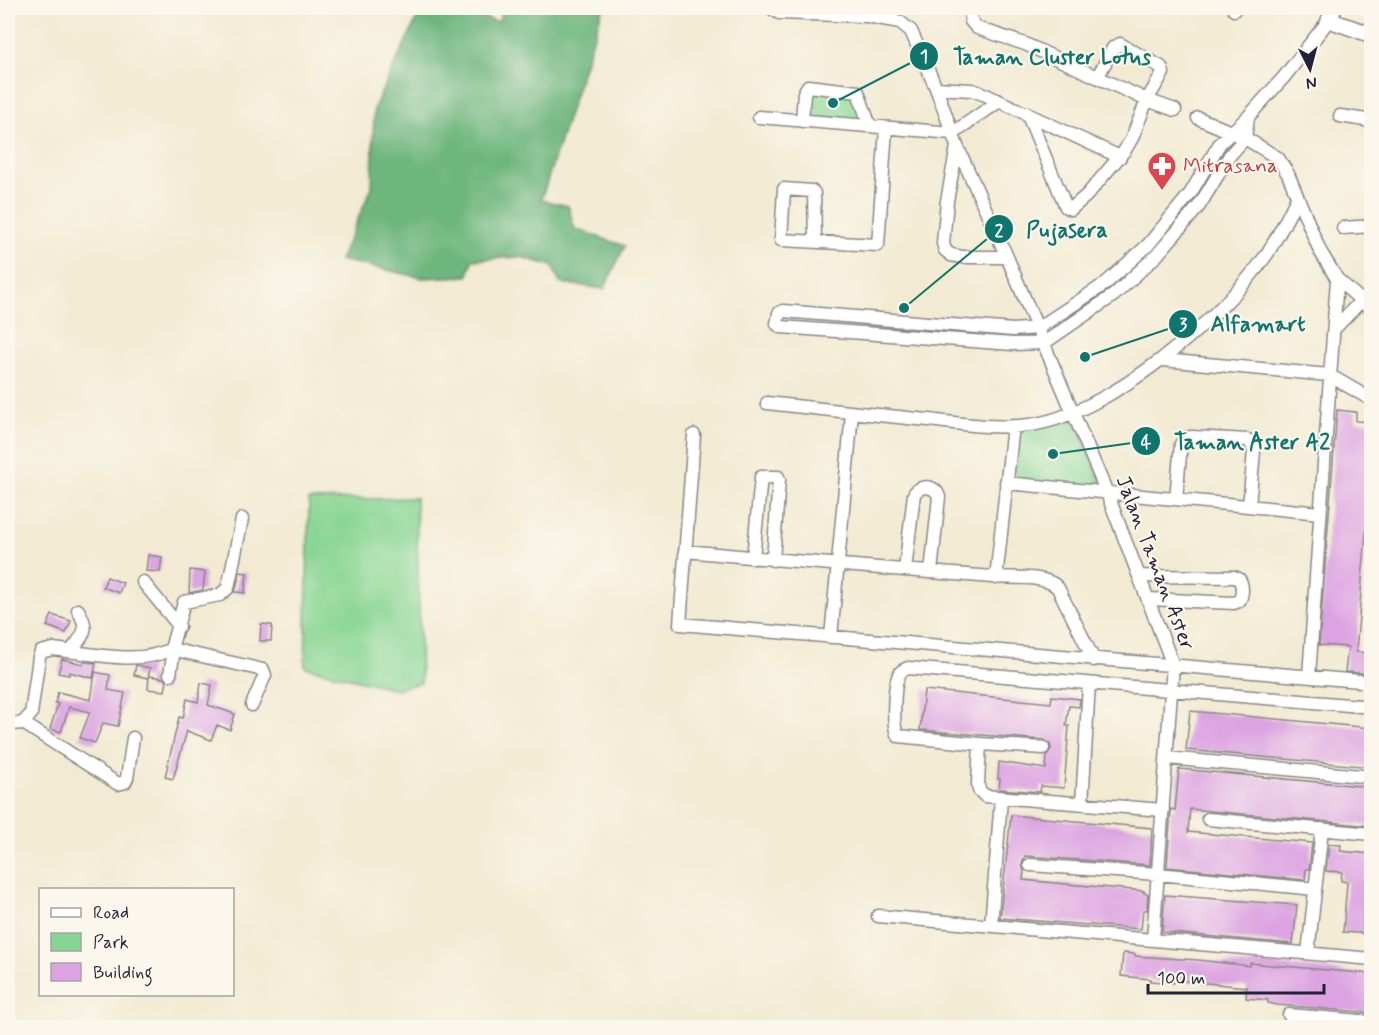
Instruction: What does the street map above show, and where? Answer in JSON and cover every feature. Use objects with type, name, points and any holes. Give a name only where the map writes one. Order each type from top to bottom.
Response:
[{"type":"street","points":[[970,8],[971,21],[977,28],[1025,44],[1175,110]]},
{"type":"street","name":"Jalan Taman Aster","points":[[775,10],[867,16],[900,22],[911,31],[936,88],[957,146],[1074,413],[1140,576],[1173,666]]},
{"type":"street","points":[[1248,117],[1245,138],[1230,155],[1199,206],[1157,255],[1113,295],[1044,343],[1013,344],[781,327],[777,324],[778,313],[783,311],[1013,330],[1038,328],[1105,284],[1148,245],[1190,194],[1220,143],[1248,117],[1284,76],[1332,14],[1371,35]]},
{"type":"street","points":[[1027,113],[1066,207],[1071,209],[1120,157],[1132,138],[1148,100],[1163,73],[1162,69],[1128,47],[1117,44],[1098,76]]},
{"type":"street","points":[[802,121],[804,93],[808,87],[851,90],[858,92],[862,98],[870,126]]},
{"type":"street","points":[[936,88],[972,90],[1120,157]]},
{"type":"street","points":[[759,117],[953,133],[998,102]]},
{"type":"street","points":[[1340,116],[1371,121]]},
{"type":"street","points":[[1197,118],[1245,138],[1278,158],[1288,174],[1320,251],[1337,279],[1371,310]]},
{"type":"street","points":[[815,241],[814,193],[784,189],[781,240],[874,246],[878,244],[886,128]]},
{"type":"street","points":[[957,146],[947,201],[943,243],[945,250],[951,255],[962,257],[1007,256]]},
{"type":"street","points":[[767,403],[955,423],[1013,426],[1030,425],[1074,413],[1162,360],[1224,304],[1266,255],[1297,198]]},
{"type":"street","points":[[1343,228],[1371,226]]},
{"type":"street","points":[[1309,676],[1337,279]]},
{"type":"street","points":[[1334,329],[1361,301]]},
{"type":"street","points":[[1162,360],[1329,375],[1371,400]]},
{"type":"street","points":[[831,637],[852,413]]},
{"type":"street","points":[[996,578],[1013,426]]},
{"type":"street","points":[[694,435],[680,624],[1371,682]]},
{"type":"street","points":[[1176,500],[1181,444],[1185,438],[1248,441],[1254,451],[1249,506]]},
{"type":"street","points":[[753,558],[761,477],[778,477],[773,560]]},
{"type":"street","points":[[1006,483],[1320,513]]},
{"type":"street","points":[[905,570],[914,494],[922,487],[934,489],[938,492],[939,497],[931,572]]},
{"type":"street","points":[[170,674],[182,605],[184,602],[220,595],[228,588],[242,519]]},
{"type":"street","points":[[685,551],[996,578],[1048,580],[1054,583],[1094,660]]},
{"type":"street","points":[[1140,576],[1234,578],[1241,582],[1241,597],[1234,603],[1149,599]]},
{"type":"street","points":[[143,582],[179,626]]},
{"type":"street","points":[[71,651],[84,628],[84,621],[78,610]]},
{"type":"street","points":[[23,723],[31,714],[39,657],[41,652],[52,649],[138,658],[173,650],[263,670],[265,675],[252,705]]},
{"type":"street","points":[[1153,940],[1173,666]]},
{"type":"street","points":[[1042,748],[898,736],[894,727],[897,678],[902,670],[908,668],[1371,707]]},
{"type":"street","points":[[1082,804],[1089,684]]},
{"type":"street","points":[[8,722],[23,723],[118,784],[125,782],[127,778],[133,738]]},
{"type":"street","points":[[980,744],[980,790],[985,796],[1163,810]]},
{"type":"street","points":[[1167,758],[1371,777]]},
{"type":"street","points":[[991,926],[1001,799]]},
{"type":"street","points":[[1208,819],[1371,834]]},
{"type":"street","points":[[1308,953],[1322,829]]},
{"type":"street","points":[[1030,865],[1315,889]]},
{"type":"street","points":[[878,916],[1371,958]]},
{"type":"street","points":[[1289,1015],[1371,1022]]},
{"type":"green space","points":[[422,8],[454,8],[498,22],[504,8],[603,8],[541,200],[568,206],[575,229],[625,246],[604,289],[560,283],[552,266],[521,257],[472,260],[468,276],[423,278],[340,260],[372,187],[374,108]]},
{"type":"green space","points":[[807,89],[856,93],[868,124],[805,119]]},
{"type":"green space","points":[[1072,415],[1105,491],[1014,481],[1020,428]]},
{"type":"green space","points":[[416,498],[421,683],[395,689],[305,667],[309,500]]},
{"type":"building","points":[[1337,410],[1356,412],[1356,421],[1371,422],[1371,472],[1356,652],[1371,653],[1371,674],[1345,672],[1348,647],[1319,645]]},
{"type":"building","points":[[148,555],[162,557],[160,572],[146,571]]},
{"type":"building","points":[[190,570],[205,572],[203,590],[189,593]]},
{"type":"building","points":[[240,572],[247,573],[245,593],[235,592]]},
{"type":"building","points":[[107,577],[123,583],[119,593],[103,587]]},
{"type":"building","points":[[52,615],[71,621],[66,633],[47,626]]},
{"type":"building","points":[[261,624],[272,625],[271,641],[260,641]]},
{"type":"building","points":[[62,659],[83,664],[84,662],[96,663],[93,678],[69,672],[69,675],[58,673]]},
{"type":"building","points":[[136,665],[150,668],[148,678],[134,675]]},
{"type":"building","points":[[95,672],[110,675],[108,690],[125,693],[118,726],[103,723],[95,743],[80,738],[90,712],[69,707],[61,732],[50,729],[58,704],[55,703],[58,692],[91,700]]},
{"type":"building","points":[[149,676],[163,678],[167,681],[165,691],[148,689]]},
{"type":"building","points":[[201,683],[212,685],[208,705],[235,714],[230,730],[217,725],[211,740],[187,731],[173,779],[165,777],[179,717],[183,718],[187,699],[198,702]]},
{"type":"building","points":[[924,690],[1051,703],[1052,696],[1080,699],[1079,707],[1069,706],[1064,788],[1041,786],[1040,792],[999,789],[999,762],[1046,769],[1050,744],[1044,740],[920,730]]},
{"type":"building","points":[[1190,711],[1371,728],[1371,767],[1186,750]]},
{"type":"building","points":[[1179,769],[1371,787],[1371,826],[1190,809],[1188,832],[1312,843],[1309,869],[1306,869],[1305,880],[1167,867],[1171,809],[1175,810]]},
{"type":"building","points":[[1011,815],[1152,828],[1150,865],[1025,856],[1022,864],[1023,880],[1144,891],[1148,894],[1147,910],[1143,910],[1141,929],[1000,918]]},
{"type":"building","points":[[1329,844],[1341,845],[1340,851],[1371,854],[1371,934],[1343,932],[1347,882],[1341,881],[1342,872],[1326,871]]},
{"type":"building","points":[[1165,895],[1297,905],[1293,944],[1162,932]]},
{"type":"building","points":[[1123,953],[1250,966],[1250,963],[1371,974],[1371,1013],[1268,1003],[1268,1000],[1246,998],[1247,987],[1174,980],[1174,983],[1150,981],[1150,979],[1121,976]]},
{"type":"place","name":"Taman Cluster Lotus","points":[[833,103]]},
{"type":"place","name":"Mitrasana","points":[[1162,192]]},
{"type":"place","name":"Pujasera","points":[[904,308]]},
{"type":"place","name":"Alfamart","points":[[1085,357]]},
{"type":"place","name":"Taman Aster A2","points":[[1053,454]]}]
